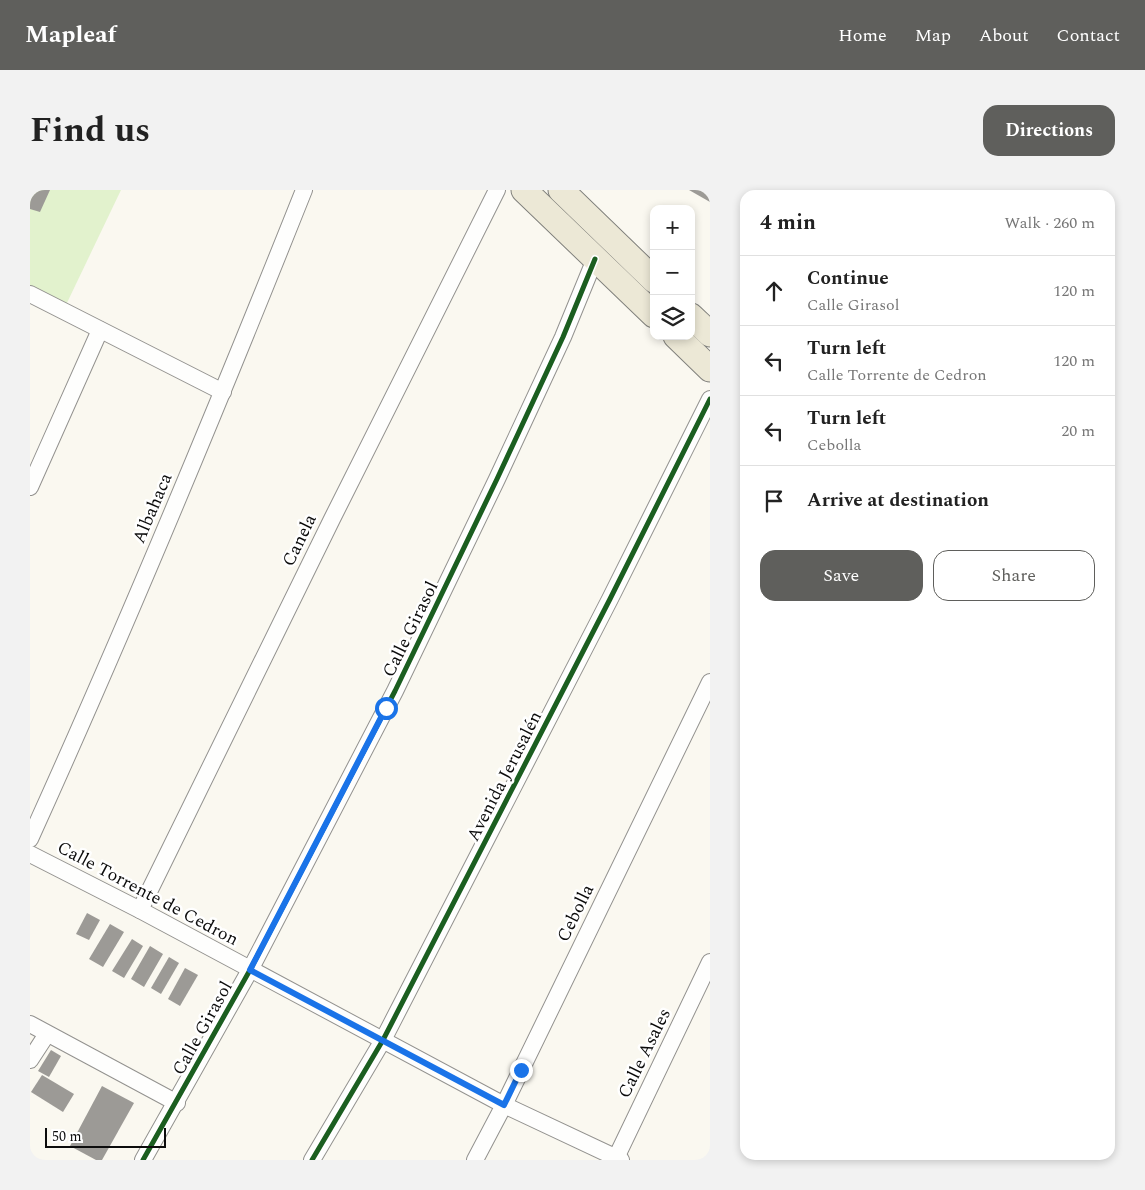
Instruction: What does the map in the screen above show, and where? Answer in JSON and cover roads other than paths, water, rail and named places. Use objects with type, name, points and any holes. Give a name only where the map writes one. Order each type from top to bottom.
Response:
[{"type":"main road","points":[[524,190],[650,311]]},
{"type":"main road","points":[[561,190],[650,276]]},
{"type":"main road","points":[[695,320],[710,334]]},
{"type":"main road","points":[[680,340],[710,369]]},
{"type":"street","name":"Albahaca","points":[[30,839],[76,737],[222,392],[304,190]]},
{"type":"street","name":"Canela","points":[[140,910],[496,190]]},
{"type":"street","name":"Calle Girasol","points":[[143,1160],[177,1103],[250,970],[400,682],[563,337],[595,259]]},
{"type":"street","points":[[30,294],[222,392]]},
{"type":"street","points":[[30,487],[100,330]]},
{"type":"street","name":"Avenida Jerusalén","points":[[312,1160],[383,1040],[610,599],[710,399]]},
{"type":"street","name":"Cebolla","points":[[474,1160],[504,1105],[710,682]]},
{"type":"street","name":"Calle Torrente de Cedron","points":[[30,854],[140,910],[504,1105],[617,1159]]},
{"type":"street","name":"Calle Asales","points":[[617,1159],[710,962]]},
{"type":"street","points":[[30,1024],[177,1103]]},
{"type":"street","points":[[30,1060],[47,1034]]}]
